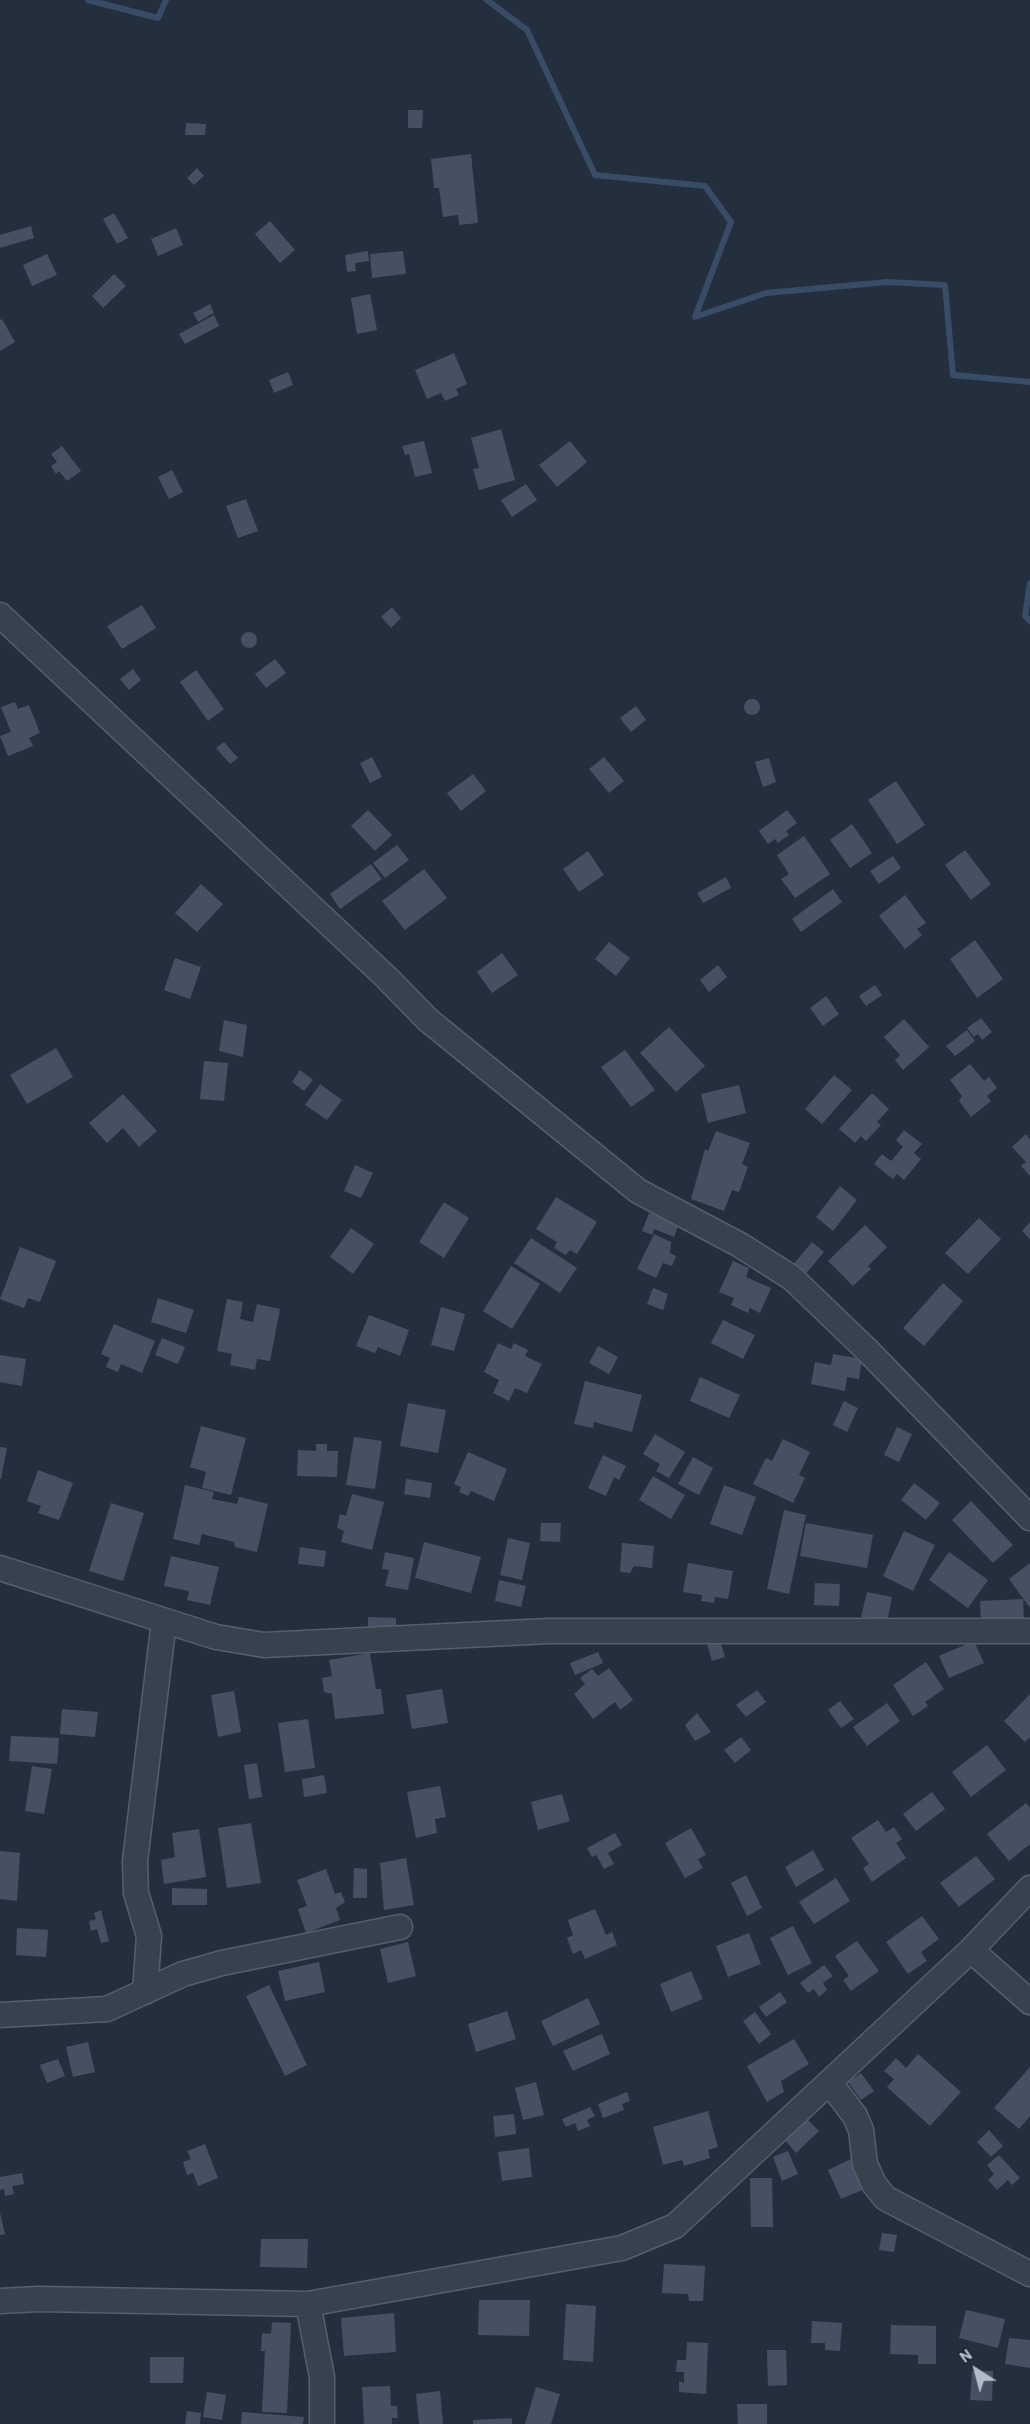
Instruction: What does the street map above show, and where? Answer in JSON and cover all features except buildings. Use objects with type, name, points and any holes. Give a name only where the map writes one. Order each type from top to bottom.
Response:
[{"type":"street","points":[[0,615],[386,977],[428,1020],[638,1191],[740,1245],[792,1278],[868,1351],[1030,1518]]},
{"type":"street","points":[[0,1568],[216,1637],[264,1645],[549,1631],[1030,1631]]},
{"type":"street","points":[[145,1992],[149,1936],[136,1893],[135,1861],[164,1621]]},
{"type":"street","points":[[0,2301],[39,2299],[308,2304],[622,2247],[675,2226],[971,1950],[1030,1888]]},
{"type":"street","points":[[0,2014],[107,2009],[183,1974],[222,1963],[400,1928]]},
{"type":"street","points":[[971,1950],[1030,2002]]},
{"type":"street","points":[[830,2083],[855,2116],[861,2130],[865,2164],[874,2184],[885,2198],[1030,2274]]},
{"type":"street","points":[[308,2304],[322,2377],[322,2424]]},
{"type":"waterway","points":[[88,0],[158,18],[166,0]]},
{"type":"waterway","points":[[487,0],[527,30],[595,175],[705,186],[731,222],[695,317],[766,293],[888,282],[945,285],[953,375],[1030,382]]},
{"type":"waterway","points":[[1030,583],[1025,616],[1030,621]]}]
